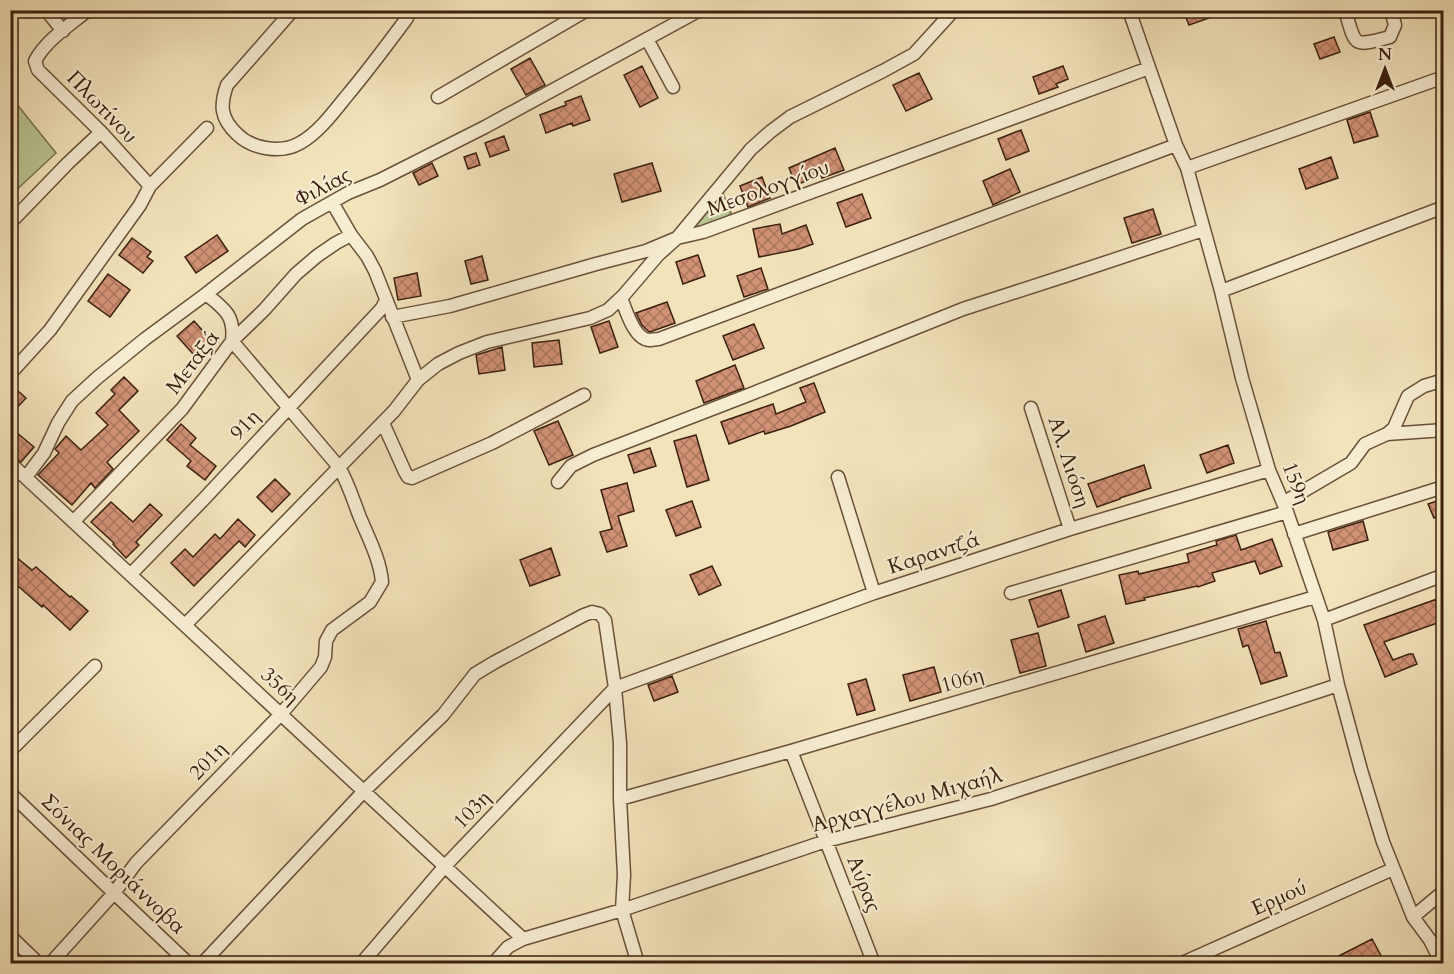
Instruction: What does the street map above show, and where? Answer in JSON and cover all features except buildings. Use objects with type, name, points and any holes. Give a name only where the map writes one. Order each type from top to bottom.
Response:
[{"type":"street","points":[[46,10],[63,31],[88,10]]},
{"type":"street","points":[[293,10],[227,85],[222,98],[222,112],[230,127],[244,142],[269,149],[287,149],[301,143],[327,120],[407,18]]},
{"type":"street","points":[[438,97],[587,10]]},
{"type":"street","name":"Φιλίας","points":[[26,477],[44,453],[57,423],[72,401],[145,339],[302,219],[485,127],[700,10]]},
{"type":"street","points":[[185,625],[383,423],[417,380],[459,352],[487,342],[590,318],[608,310],[658,255],[677,238],[751,149],[770,132],[790,117],[914,54],[954,10]]},
{"type":"street","name":"159η","points":[[1129,10],[1176,145],[1187,168],[1242,378],[1269,470],[1285,508],[1324,620],[1338,685],[1383,842],[1413,917],[1430,940],[1442,963]]},
{"type":"street","points":[[1345,10],[1353,37],[1357,42],[1363,44],[1390,37],[1395,25],[1391,10]]},
{"type":"street","name":"Πλωτίνου","points":[[63,31],[39,53],[35,61],[38,70],[150,186]]},
{"type":"street","points":[[647,39],[673,87]]},
{"type":"street","name":"Μεσολογγίου","points":[[392,316],[450,306],[646,251],[1149,68]]},
{"type":"street","points":[[1187,168],[1443,77]]},
{"type":"street","points":[[10,374],[50,330],[140,205],[150,186],[207,128]]},
{"type":"street","points":[[10,224],[100,132]]},
{"type":"street","points":[[621,298],[640,336],[647,340],[659,339],[1176,145]]},
{"type":"street","points":[[332,202],[351,235],[367,256],[417,380]]},
{"type":"street","points":[[1221,291],[1443,207]]},
{"type":"street","points":[[558,482],[571,466],[592,455],[742,398],[963,309],[1203,230]]},
{"type":"street","name":"Μεταξά","points":[[74,521],[182,409],[232,341],[296,274],[316,256],[351,235]]},
{"type":"street","points":[[206,294],[229,316],[234,328],[232,341],[339,467]]},
{"type":"street","name":"91η","points":[[130,574],[203,500],[382,308],[386,300]]},
{"type":"street","points":[[1011,593],[1285,508],[1351,463],[1365,444],[1387,434],[1394,428],[1408,396],[1424,386],[1443,380]]},
{"type":"street","points":[[383,423],[405,472],[408,477],[412,478],[492,443],[584,395]]},
{"type":"street","name":"Αλ. Λιόση","points":[[1031,408],[1070,529]]},
{"type":"street","points":[[1387,434],[1443,430]]},
{"type":"street","name":"356η","points":[[10,463],[523,939]]},
{"type":"street","name":"201η","points":[[50,963],[114,893],[136,863],[281,714],[321,667],[325,657],[326,641],[332,630],[370,602],[382,582],[379,563],[339,467]]},
{"type":"street","name":"Καραντζά","points":[[615,688],[874,593],[1070,529],[1269,470]]},
{"type":"street","points":[[838,477],[874,593]]},
{"type":"street","points":[[1294,534],[1437,489]]},
{"type":"street","points":[[1324,620],[1443,575]]},
{"type":"street","name":"106η","points":[[620,798],[1315,597]]},
{"type":"street","points":[[202,963],[364,791],[443,715],[475,674],[592,612],[600,614],[604,620],[615,688],[620,743],[624,875],[622,910],[638,963]]},
{"type":"street","points":[[10,751],[95,666]]},
{"type":"street","name":"Αρχαγγέλου Μιχαήλ","points":[[493,963],[508,947],[523,939],[622,910],[826,841],[991,799],[1338,685]]},
{"type":"street","name":"103η","points":[[361,963],[445,866],[615,688]]},
{"type":"street","name":"Αύρας","points":[[791,750],[870,962]]},
{"type":"street","name":"Σόνιας Μοριάννοβα","points":[[10,793],[189,963]]},
{"type":"street","name":"Ερμού","points":[[1180,963],[1200,959],[1393,869]]},
{"type":"street","points":[[1413,917],[1443,891]]},
{"type":"street","points":[[10,936],[39,963]]},
{"type":"green space","points":[[11,97],[56,153],[11,195]]},
{"type":"green space","points":[[723,193],[732,215],[693,229]]}]
